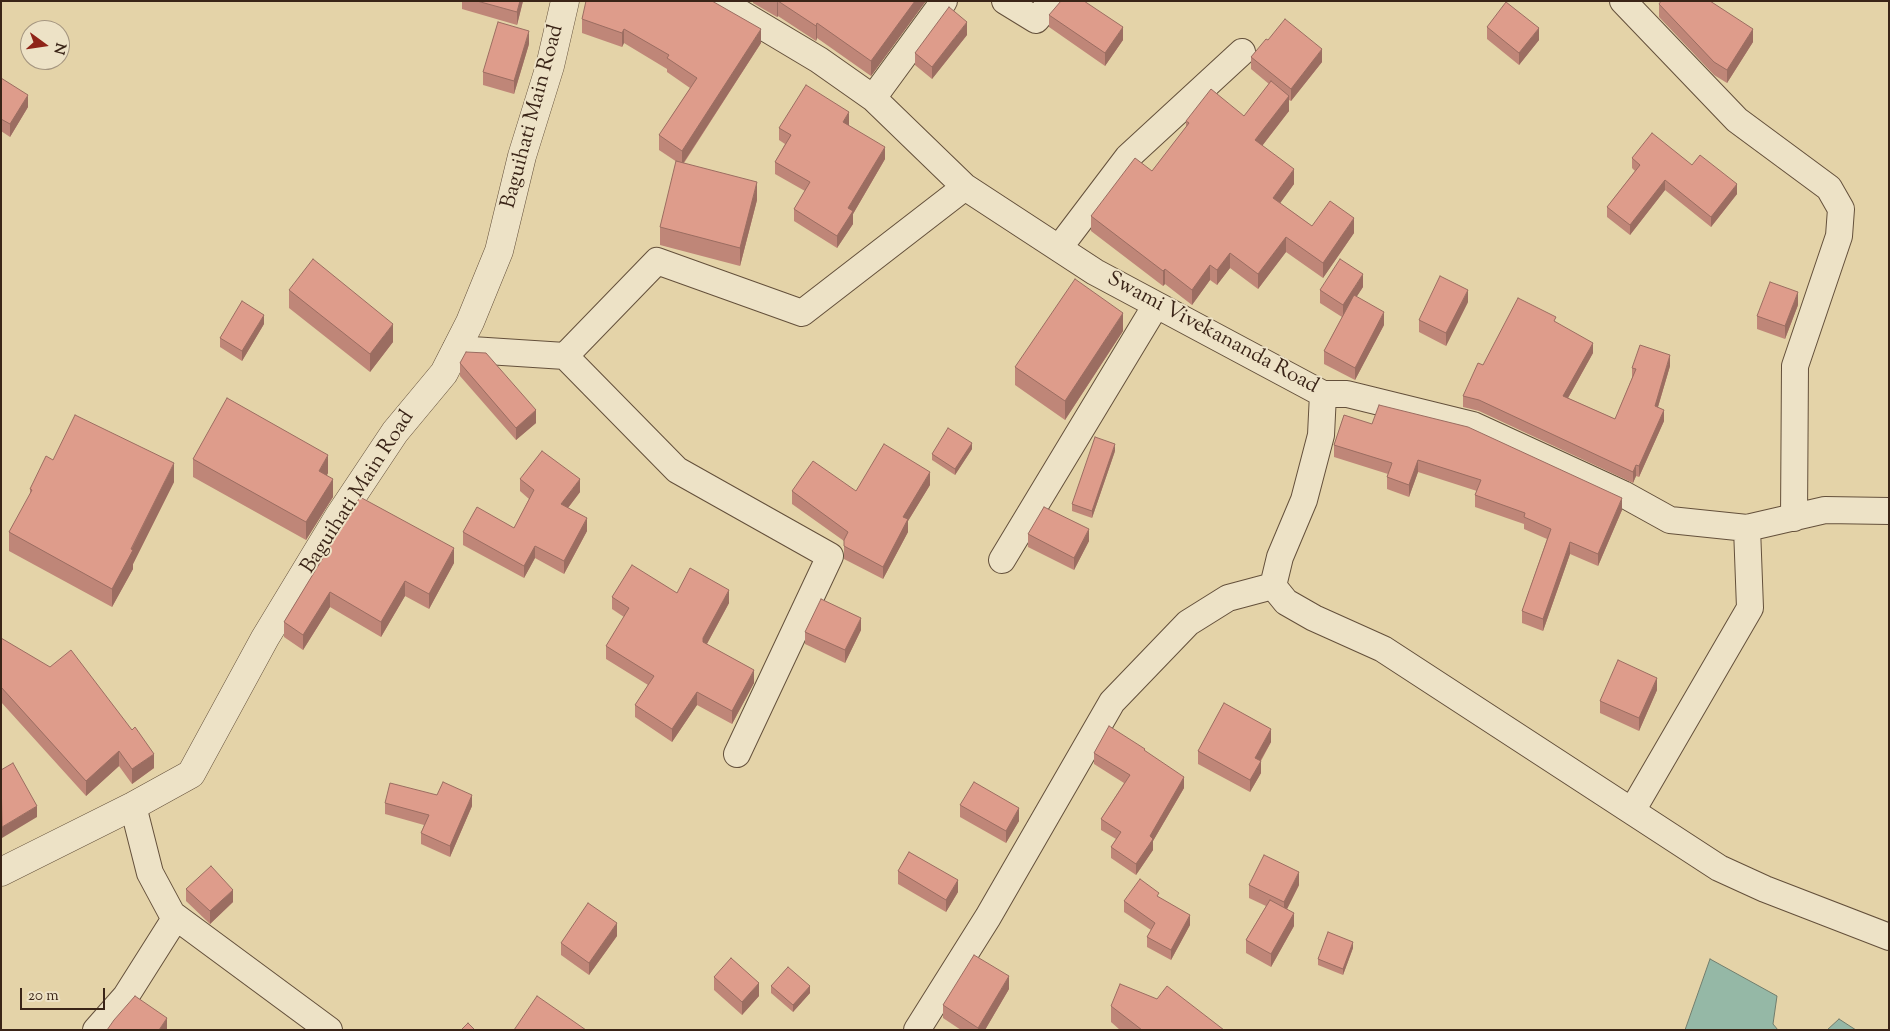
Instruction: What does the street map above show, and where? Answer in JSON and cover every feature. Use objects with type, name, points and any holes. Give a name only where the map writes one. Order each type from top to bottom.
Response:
[{"type":"street","name":"Baguihati Main Road","points":[[1,872],[133,806],[191,774],[265,638],[339,516],[395,432],[444,373],[470,322],[499,251],[522,156],[550,66],[565,1]]},
{"type":"street","name":"Swami Vivekananda Road","points":[[717,1],[819,60],[873,98],[965,187],[1095,272],[1323,394],[1347,394],[1472,425],[1623,494],[1670,520],[1747,528],[1825,510],[1889,511]]},
{"type":"street","points":[[873,98],[944,1]]},
{"type":"street","points":[[1005,1],[1036,20],[1052,1]]},
{"type":"street","points":[[1623,1],[1737,120],[1829,188],[1841,209],[1839,236],[1795,366],[1794,518]]},
{"type":"street","points":[[1059,248],[1128,158],[1242,52]]},
{"type":"street","points":[[565,356],[657,260],[802,313],[965,187]]},
{"type":"street","points":[[1002,560],[1156,305]]},
{"type":"street","points":[[456,349],[565,356],[677,470],[830,556],[737,754]]},
{"type":"street","points":[[1273,586],[1280,557],[1304,500],[1321,435],[1323,394]]},
{"type":"street","points":[[1632,811],[1750,608],[1747,528]]},
{"type":"street","points":[[1273,586],[1286,602],[1314,618],[1384,649],[1719,868],[1765,889],[1889,937]]},
{"type":"street","points":[[917,1030],[988,917],[1112,702],[1188,623],[1228,598],[1273,586]]},
{"type":"street","points":[[133,806],[150,873],[172,914],[329,1030]]},
{"type":"street","points":[[96,1030],[126,996],[176,917]]},
{"type":"shaded area","points":[[1710,959],[1777,996],[1773,1024],[1778,1030],[1685,1030]]},
{"type":"shaded area","points":[[1839,1019],[1856,1030],[1827,1030]]},
{"type":"building","points":[[477,1],[520,1],[517,12]]},
{"type":"building","points":[[586,1],[712,1],[761,29],[682,151],[659,135],[697,78],[667,58],[669,55],[624,29],[622,33],[582,19]]},
{"type":"building","points":[[778,1],[915,1],[871,61],[817,23],[816,26]]},
{"type":"building","points":[[1061,1],[1084,1],[1123,27],[1105,53],[1049,15]]},
{"type":"building","points":[[1661,1],[1710,1],[1753,29],[1727,70],[1714,62],[1659,4]]},
{"type":"building","points":[[1506,2],[1539,28],[1519,53],[1487,27]]},
{"type":"building","points":[[949,7],[967,22],[932,67],[915,53]]},
{"type":"building","points":[[1285,19],[1322,49],[1291,89],[1251,57]]},
{"type":"building","points":[[498,22],[529,31],[514,81],[483,72]]},
{"type":"building","points":[[1,78],[28,95],[10,124],[1,119]]},
{"type":"building","points":[[1271,81],[1289,96],[1255,140],[1294,169],[1273,198],[1312,226],[1330,201],[1354,218],[1323,263],[1286,237],[1258,274],[1230,253],[1217,270],[1210,265],[1192,290],[1165,269],[1163,271],[1091,216],[1135,158],[1152,171],[1189,123],[1186,121],[1211,89],[1244,116]]},
{"type":"building","points":[[806,85],[849,112],[843,122],[885,147],[848,208],[853,211],[837,236],[794,209],[810,182],[775,162],[791,135],[779,128]]},
{"type":"building","points":[[1652,133],[1692,165],[1700,155],[1737,184],[1711,217],[1665,180],[1630,225],[1607,207],[1640,165],[1632,158]]},
{"type":"building","points":[[676,161],[757,182],[740,248],[660,227]]},
{"type":"building","points":[[313,259],[393,324],[370,354],[289,290]]},
{"type":"building","points":[[1340,259],[1363,274],[1343,305],[1320,290]]},
{"type":"building","points":[[1440,276],[1468,290],[1446,333],[1419,320]]},
{"type":"building","points":[[1075,279],[1123,313],[1065,401],[1015,367]]},
{"type":"building","points":[[1770,282],[1798,292],[1785,326],[1757,316]]},
{"type":"building","points":[[1354,295],[1384,312],[1355,368],[1324,351]]},
{"type":"building","points":[[1518,298],[1556,317],[1554,321],[1593,343],[1563,396],[1615,419],[1636,369],[1632,368],[1640,345],[1670,355],[1655,406],[1664,410],[1639,466],[1636,465],[1633,472],[1479,400],[1463,396],[1478,363],[1483,365]]},
{"type":"building","points":[[242,301],[264,315],[242,351],[220,338]]},
{"type":"building","points":[[466,352],[486,353],[536,410],[516,428],[460,363]]},
{"type":"building","points":[[227,398],[328,455],[319,471],[333,479],[306,522],[193,459]]},
{"type":"building","points":[[1379,405],[1468,427],[1622,498],[1598,554],[1570,542],[1543,619],[1522,611],[1551,529],[1524,517],[1525,513],[1475,495],[1481,480],[1418,460],[1409,485],[1387,477],[1392,463],[1334,445],[1344,415],[1372,424]]},
{"type":"building","points":[[75,415],[174,463],[131,549],[133,550],[112,589],[9,532],[32,490],[30,489],[46,456],[53,460]]},
{"type":"building","points":[[948,428],[972,443],[955,469],[932,454]]},
{"type":"building","points":[[1095,437],[1115,444],[1092,511],[1072,504]]},
{"type":"building","points":[[884,444],[930,472],[903,517],[908,519],[883,567],[844,546],[844,540],[848,532],[792,491],[813,461],[856,491]]},
{"type":"building","points":[[542,451],[580,479],[561,504],[587,518],[564,561],[535,546],[524,566],[463,532],[477,507],[514,528],[534,490],[520,479]]},
{"type":"building","points":[[360,497],[454,548],[429,594],[405,581],[381,622],[330,592],[303,635],[284,622]]},
{"type":"building","points":[[1044,507],[1089,529],[1074,558],[1028,534]]},
{"type":"building","points":[[632,565],[677,593],[690,568],[729,590],[703,638],[703,642],[754,670],[732,711],[697,692],[672,729],[635,705],[654,676],[606,646],[629,608],[612,597]]},
{"type":"building","points":[[821,599],[861,618],[845,650],[805,632]]},
{"type":"building","points":[[1,638],[50,667],[71,650],[132,730],[135,727],[154,754],[132,769],[119,751],[86,781],[1,687]]},
{"type":"building","points":[[1618,660],[1657,678],[1639,718],[1600,701]]},
{"type":"building","points":[[1224,703],[1271,729],[1255,758],[1261,761],[1250,780],[1198,751]]},
{"type":"building","points":[[1109,726],[1184,777],[1150,836],[1153,839],[1136,864],[1111,847],[1121,832],[1101,819],[1130,775],[1094,753]]},
{"type":"building","points":[[13,763],[37,806],[2,827],[1,770]]},
{"type":"building","points":[[443,782],[472,795],[450,846],[421,833],[429,815],[385,803],[390,783],[437,795]]},
{"type":"building","points":[[974,782],[1019,808],[1006,831],[960,805]]},
{"type":"building","points":[[909,852],[958,880],[946,900],[898,871]]},
{"type":"building","points":[[1264,855],[1299,872],[1284,902],[1249,885]]},
{"type":"building","points":[[211,866],[233,890],[210,911],[186,889]]},
{"type":"building","points":[[1140,879],[1159,893],[1157,896],[1190,915],[1171,950],[1147,937],[1155,923],[1124,901]]},
{"type":"building","points":[[1270,900],[1294,913],[1271,954],[1246,940]]},
{"type":"building","points":[[588,903],[617,923],[589,963],[561,943]]},
{"type":"building","points":[[1328,932],[1353,942],[1343,969],[1318,959]]},
{"type":"building","points":[[974,955],[1009,976],[978,1028],[943,1005]]},
{"type":"building","points":[[731,958],[759,983],[742,1002],[714,977]]},
{"type":"building","points":[[788,967],[810,986],[793,1005],[771,986]]},
{"type":"building","points":[[1120,984],[1157,999],[1167,986],[1224,1030],[1142,1030],[1111,1006]]},
{"type":"building","points":[[135,996],[167,1018],[159,1030],[107,1030],[114,1020]]},
{"type":"building","points":[[537,996],[586,1030],[514,1030]]},
{"type":"building","points":[[468,1023],[475,1030],[461,1030]]}]
